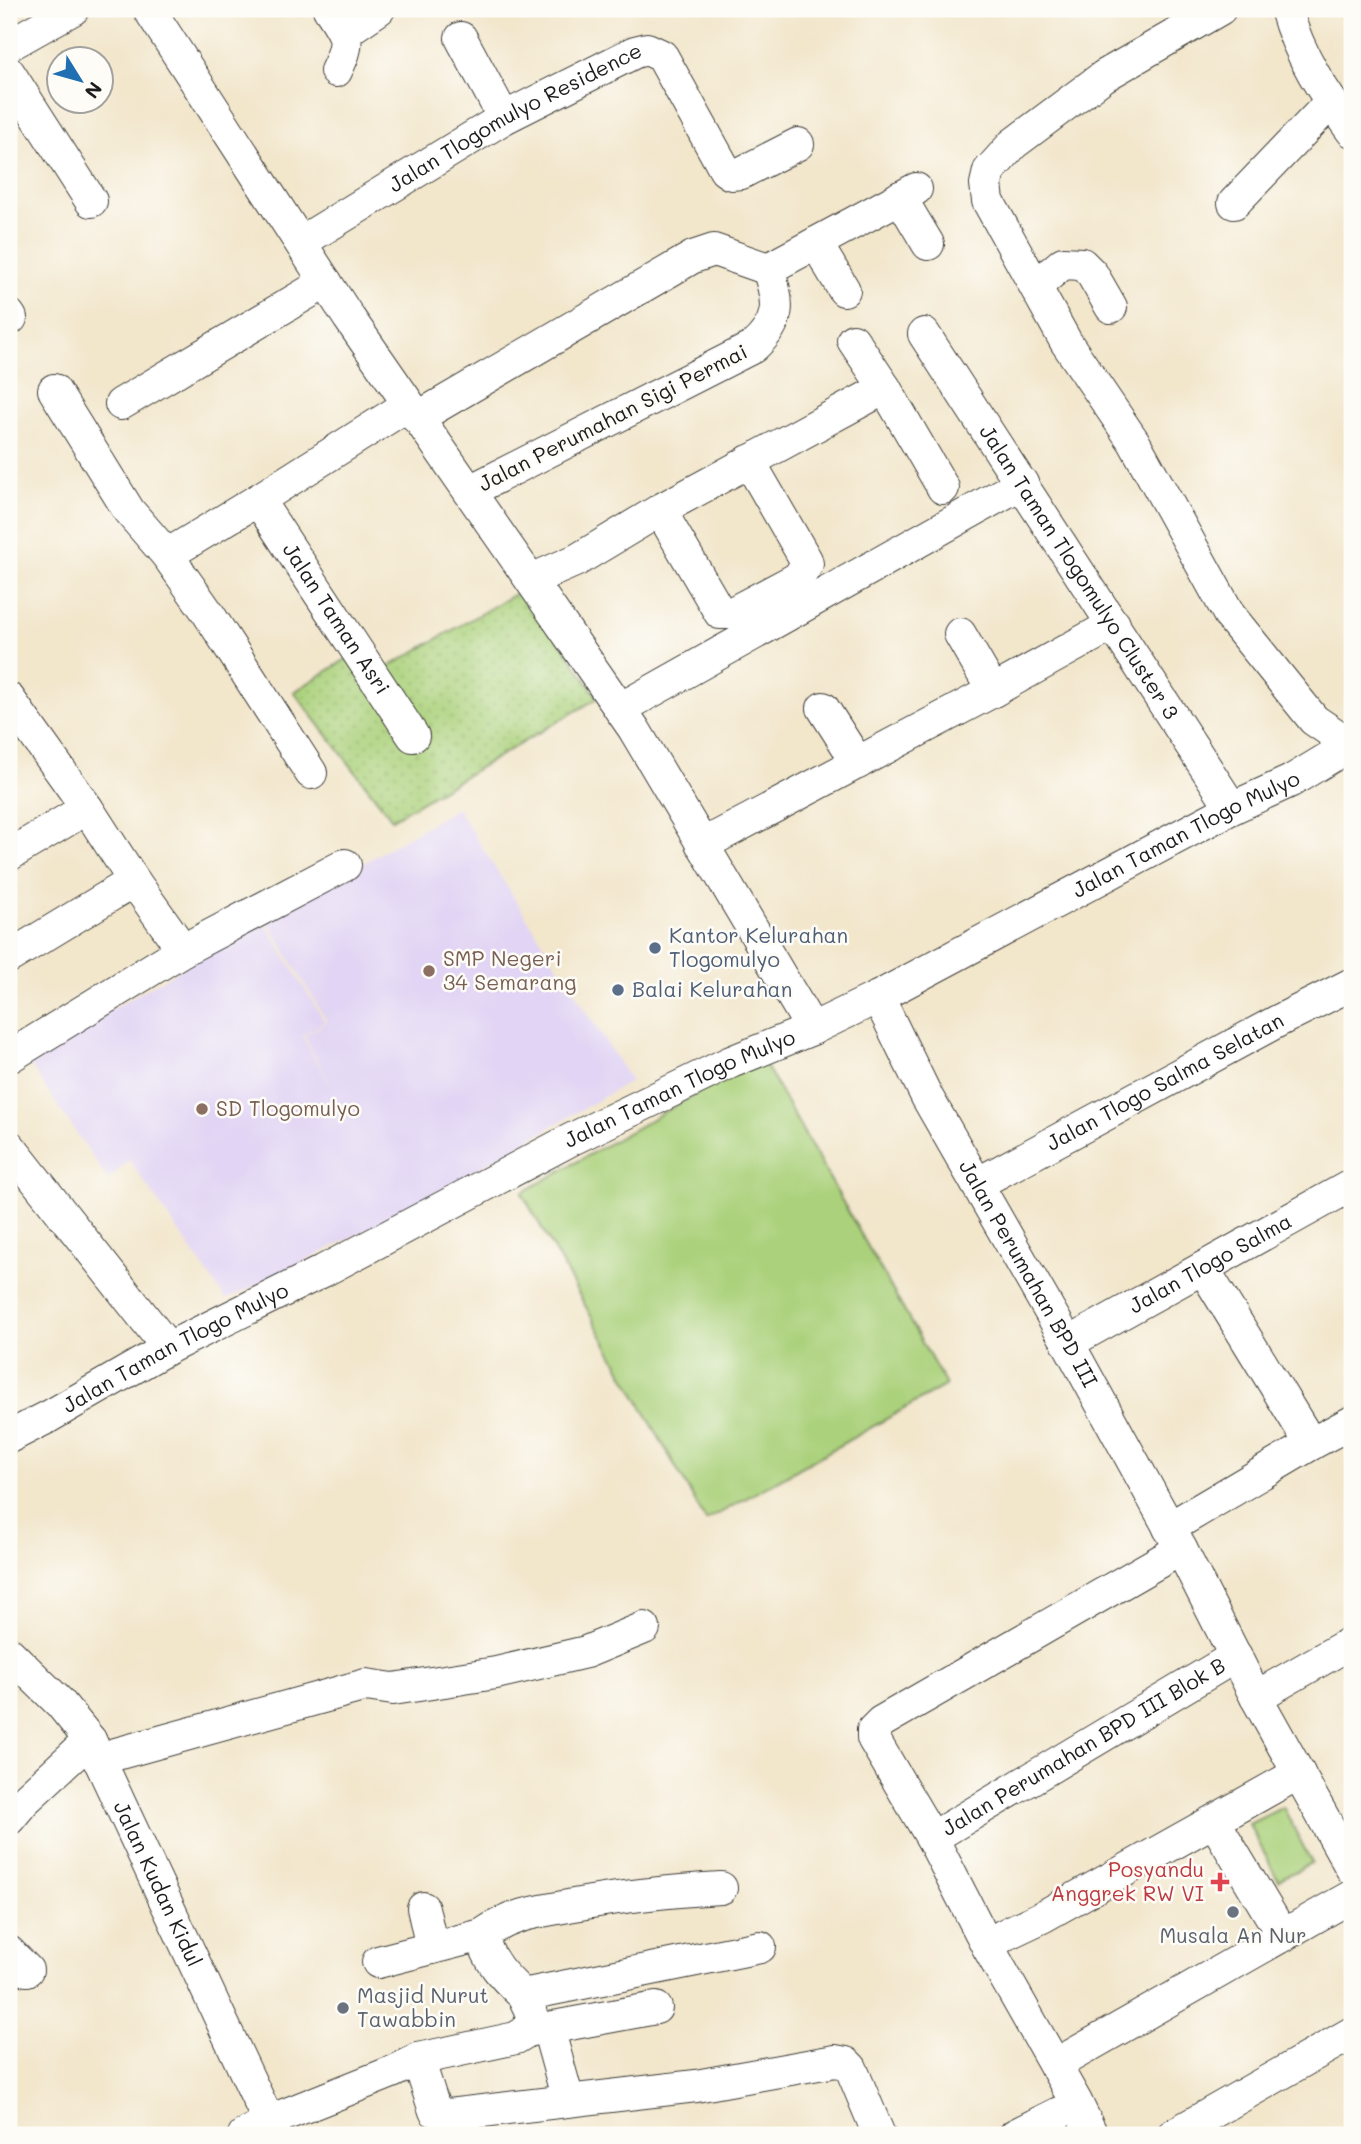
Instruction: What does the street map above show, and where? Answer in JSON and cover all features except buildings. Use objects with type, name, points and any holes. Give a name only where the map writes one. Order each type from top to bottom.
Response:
[{"type":"street","points":[[9,44],[73,9]]},
{"type":"street","points":[[149,9],[326,282],[634,729],[812,1029]]},
{"type":"street","points":[[336,71],[346,50],[337,20],[379,9]]},
{"type":"street","points":[[1220,9],[1104,76],[1013,144],[989,171],[986,184],[988,201],[1066,342],[1134,442],[1230,616],[1314,720],[1352,745]]},
{"type":"street","points":[[1286,9],[1307,65],[1330,103],[1352,131]]},
{"type":"street","points":[[461,38],[504,118]]},
{"type":"street","name":"Jalan Tlogomulyo Residence","points":[[301,242],[504,118],[635,52],[648,49],[662,57],[725,170],[731,174],[741,173],[797,145]]},
{"type":"street","points":[[9,74],[91,201]]},
{"type":"street","points":[[1234,203],[1330,103]]},
{"type":"street","points":[[167,555],[413,411],[693,257],[714,250],[768,269],[908,193],[929,244]]},
{"type":"street","points":[[816,243],[844,290]]},
{"type":"street","points":[[1036,286],[1063,263],[1082,264],[1092,274],[1111,307]]},
{"type":"street","name":"Jalan Perumahan Sigi Permai","points":[[470,491],[753,347],[769,333],[775,318],[777,295],[768,269]]},
{"type":"street","points":[[121,404],[326,282]]},
{"type":"street","name":"Jalan Taman Tlogomulyo Cluster 3","points":[[924,334],[1232,808]]},
{"type":"street","points":[[853,340],[885,388],[943,488]]},
{"type":"street","points":[[531,580],[577,559],[660,510],[885,388]]},
{"type":"street","points":[[54,390],[129,511],[167,555],[208,613],[311,773]]},
{"type":"street","points":[[660,510],[720,613],[732,613],[798,578],[804,570],[806,560],[749,461]]},
{"type":"street","points":[[620,709],[1022,483]]},
{"type":"street","name":"Jalan Taman Asri","points":[[258,500],[413,736]]},
{"type":"street","points":[[701,843],[858,763],[1114,624]]},
{"type":"street","points":[[960,634],[993,691]]},
{"type":"street","points":[[9,699],[183,950]]},
{"type":"street","points":[[822,708],[858,763]]},
{"type":"street","name":"Jalan Taman Tlogo Mulyo","points":[[9,1437],[168,1348],[323,1271],[572,1139],[731,1062],[878,998],[1232,808],[1291,781],[1352,745]]},
{"type":"street","points":[[9,855],[87,808]]},
{"type":"street","points":[[9,1057],[183,950],[345,865]]},
{"type":"street","points":[[9,957],[134,881]]},
{"type":"street","name":"Jalan Tlogo Salma Selatan","points":[[977,1184],[1349,992]]},
{"type":"street","name":"Jalan Perumahan BPD III","points":[[878,998],[927,1097],[1068,1343],[1175,1538],[1255,1697],[1352,1869]]},
{"type":"street","points":[[14,1162],[168,1348]]},
{"type":"street","name":"Jalan Tlogo Salma","points":[[1068,1343],[1352,1185]]},
{"type":"street","points":[[1203,1268],[1311,1444]]},
{"type":"street","points":[[1092,2135],[932,1838],[873,1738],[873,1730],[881,1722],[1175,1538],[1311,1444],[1352,1422]]},
{"type":"street","points":[[9,1818],[24,1801],[94,1749],[366,1685],[393,1689],[496,1673],[586,1653],[644,1628]]},
{"type":"street","points":[[1255,1697],[1352,1642]]},
{"type":"street","name":"Jalan Kudan Kidul","points":[[9,1653],[60,1703],[94,1749],[263,2130]]},
{"type":"street","name":"Jalan Perumahan BPD III Blok B","points":[[932,1838],[1236,1656]]},
{"type":"street","points":[[986,1941],[1042,1917],[1299,1773]]},
{"type":"street","points":[[1214,1821],[1283,1936]]},
{"type":"street","points":[[379,1962],[482,1935],[500,1923],[530,1912],[646,1893],[720,1888]]},
{"type":"street","points":[[1055,2065],[1352,1896]]},
{"type":"street","points":[[422,1908],[432,1948]]},
{"type":"street","points":[[482,1935],[486,1951],[497,1970],[523,1995],[568,2100]]},
{"type":"street","points":[[523,1995],[761,1947]]},
{"type":"street","points":[[263,2130],[418,2059],[516,2038],[539,2029],[656,2008]]},
{"type":"street","points":[[1173,2135],[1352,2033]]},
{"type":"street","points":[[418,2059],[435,2110],[440,2114],[696,2086],[835,2061],[846,2063],[851,2068],[878,2135]]},
{"type":"street","points":[[1015,2135],[1059,2113]]},
{"type":"shaded area","points":[[457,808],[631,1081],[403,1212],[226,1300],[129,1160],[108,1180],[26,1059],[264,921],[325,1022],[302,1036],[337,1097],[304,1036],[327,1022],[267,920]]},
{"type":"green space","points":[[525,588],[598,698],[392,819],[294,692],[353,655],[368,679]]},
{"type":"green space","points":[[761,1057],[946,1385],[706,1521],[522,1193]]},
{"type":"green space","points":[[1283,1807],[1312,1863],[1278,1880],[1249,1824]]},
{"type":"place","name":"Kantor Kelurahan Tlogomulyo","points":[[655,948]]},
{"type":"place","name":"SMP Negeri 34 Semarang","points":[[429,971]]},
{"type":"place","name":"Balai Kelurahan","points":[[618,990]]},
{"type":"place","name":"SD Tlogomulyo","points":[[202,1109]]},
{"type":"place","name":"Posyandu Anggrek RW VI","points":[[1220,1882]]},
{"type":"place","name":"Musala An Nur","points":[[1233,1912]]},
{"type":"place","name":"Masjid Nurut Tawabbin","points":[[343,2008]]}]
